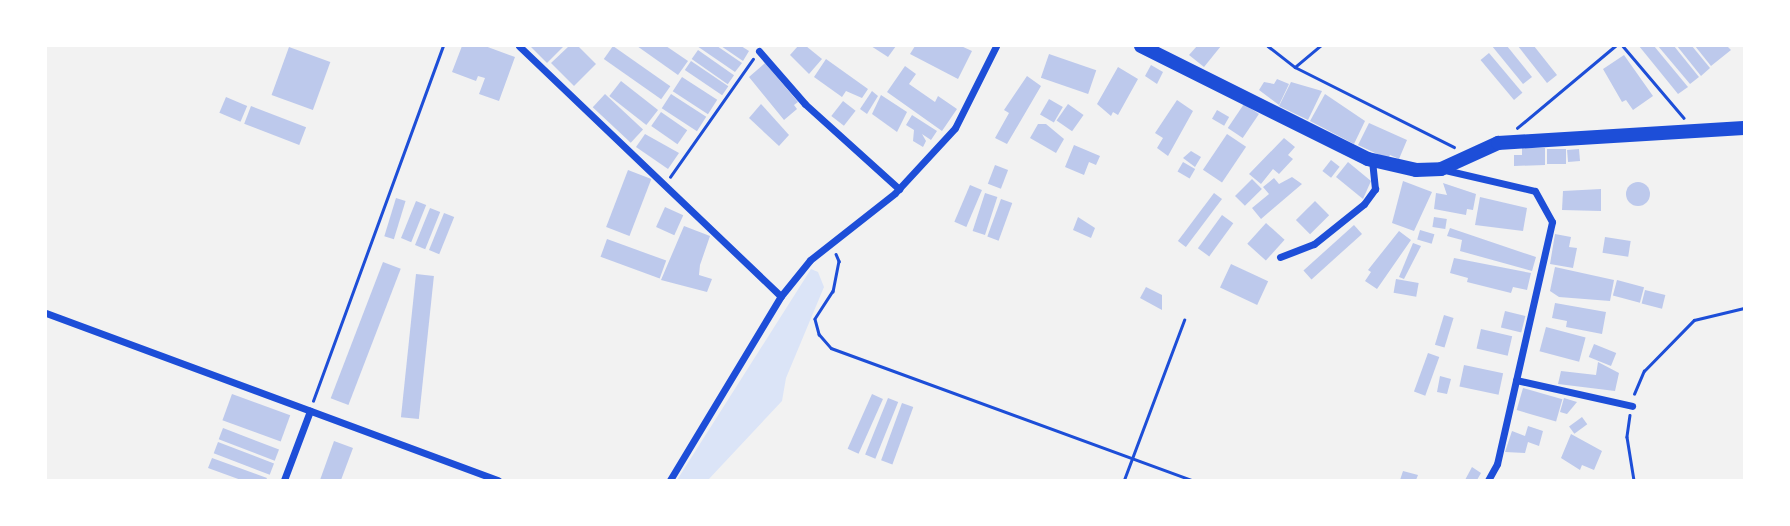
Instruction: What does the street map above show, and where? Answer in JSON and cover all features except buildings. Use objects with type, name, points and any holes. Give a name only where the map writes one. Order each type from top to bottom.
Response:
[{"type":"main road","points":[[1141,46],[1372,160],[1416,170],[1441,169],[1498,143],[1745,128]]},
{"type":"street","points":[[519,46],[781,296]]},
{"type":"street","points":[[670,481],[781,296],[810,260],[899,188],[955,128],[996,46]]},
{"type":"street","points":[[759,51],[805,104],[899,188]]},
{"type":"street","points":[[1280,257],[1314,244],[1364,204],[1375,189],[1372,160]]},
{"type":"street","points":[[1441,169],[1535,191],[1552,222],[1497,464],[1488,481]]},
{"type":"street","points":[[46,313],[498,481]]},
{"type":"street","points":[[1516,380],[1632,406]]},
{"type":"street","points":[[284,481],[310,411]]},
{"type":"path","points":[[310,411],[443,46]]},
{"type":"path","points":[[1268,46],[1295,67],[1468,157]]},
{"type":"path","points":[[1295,67],[1320,46]]},
{"type":"path","points":[[1498,143],[1615,46]]},
{"type":"path","points":[[1623,46],[1695,131]]},
{"type":"path","points":[[665,185],[759,51]]},
{"type":"path","points":[[832,244],[839,261],[833,291],[815,319],[819,334],[831,348],[1192,481]]},
{"type":"path","points":[[1634,481],[1627,437],[1632,406],[1644,371],[1694,320],[1745,308]]},
{"type":"path","points":[[1124,481],[1184,320]]},
{"type":"shaded area","points":[[811,269],[818,272],[824,287],[786,378],[782,401],[708,480],[677,480]]}]
